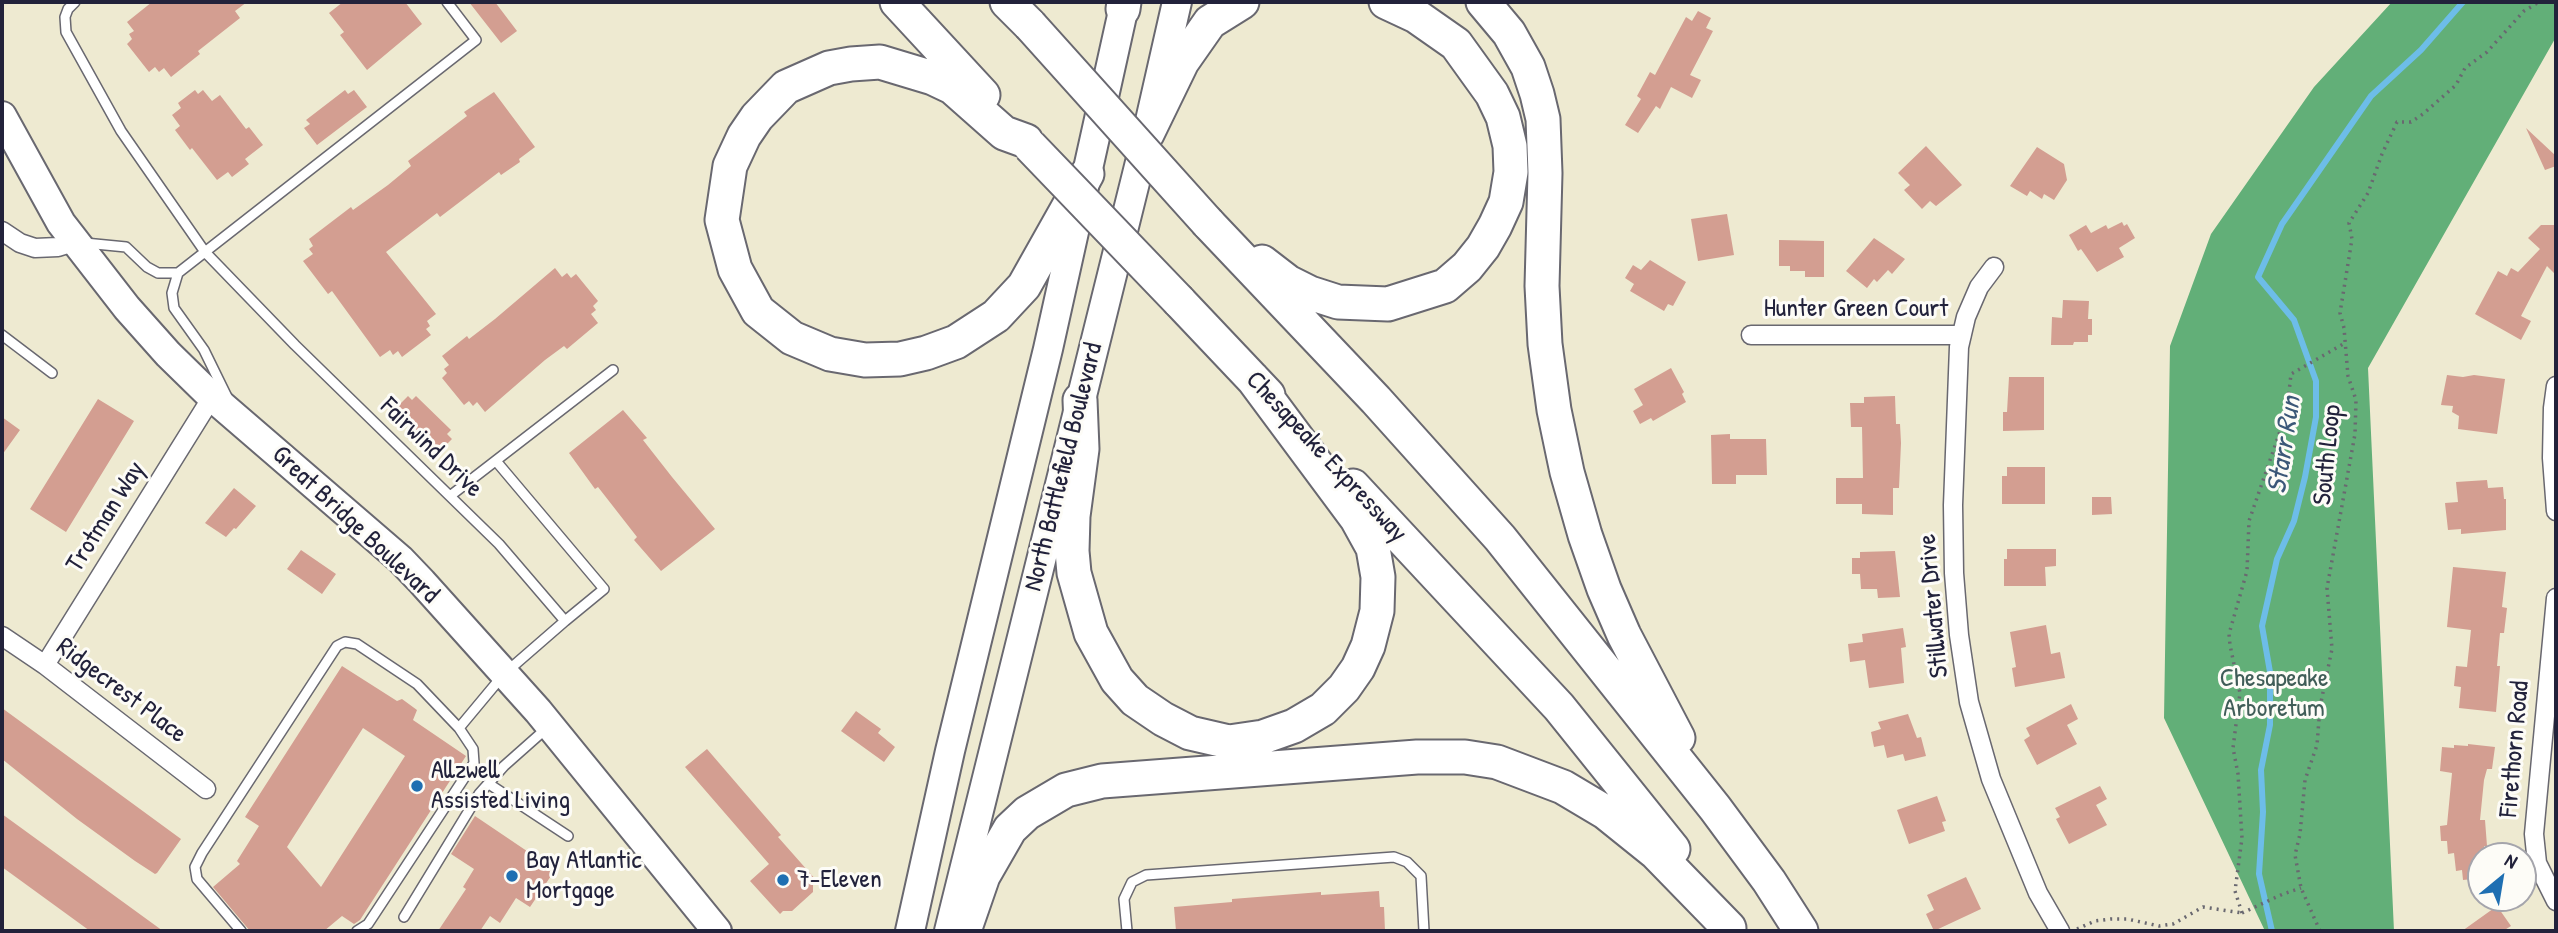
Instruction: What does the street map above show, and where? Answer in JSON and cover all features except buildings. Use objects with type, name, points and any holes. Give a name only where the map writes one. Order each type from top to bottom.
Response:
[{"type":"highway","name":"Chesapeake Expressway","points":[[897,2],[1559,707],[1665,838],[1730,930]]},
{"type":"highway","points":[[1147,134],[1182,62],[1210,22],[1242,2]]},
{"type":"highway","points":[[1208,223],[1287,282],[1338,302],[1388,304],[1445,286],[1467,267],[1483,247],[1506,202],[1511,172],[1510,146],[1503,117],[1493,94],[1456,44],[1416,16],[1386,2]]},
{"type":"highway","points":[[1483,2],[1509,33],[1528,67],[1543,119],[1545,173],[1542,286],[1545,344],[1554,410],[1567,472],[1585,535],[1624,635],[1716,808]]},
{"type":"highway","points":[[1019,13],[1208,223],[1376,400],[1500,538],[1716,808],[1769,881],[1801,931]]},
{"type":"highway","points":[[1028,144],[1004,132],[952,87],[933,78],[880,62],[829,68],[786,87],[757,117],[744,136],[730,166],[722,220],[735,270],[758,311],[792,338],[830,354],[866,360],[900,359],[926,353],[956,342],[996,316],[1024,286],[1087,174]]},
{"type":"highway","points":[[1080,400],[1082,449],[1073,516],[1072,551],[1082,606],[1091,633],[1117,680],[1135,700],[1163,719],[1191,733],[1229,742],[1263,737],[1294,726],[1323,709],[1344,688],[1358,668],[1368,646],[1377,611],[1378,577],[1373,548],[1357,519],[1253,379]]},
{"type":"highway","points":[[964,931],[984,876],[1010,830],[1027,813],[1066,790],[1102,781],[1417,757],[1465,757],[1497,762],[1563,787],[1605,812],[1656,853],[1730,930]]},
{"type":"main road","name":"North Battlefield Boulevard","points":[[949,931],[1147,134],[1177,2]]},
{"type":"main road","name":"North Battlefield Boulevard","points":[[910,931],[950,751],[1048,349],[1124,4]]},
{"type":"main road","name":"Great Bridge Boulevard","points":[[4,124],[74,242],[127,308],[168,354],[212,397],[400,559],[550,725],[717,931]]},
{"type":"street","points":[[2,231],[20,243],[35,248],[58,247],[74,242]]},
{"type":"street","name":"Stillwater Drive","points":[[1994,267],[1979,287],[1962,335],[1958,368],[1954,573],[1959,635],[1969,702],[1991,779],[2038,893],[2060,931]]},
{"type":"street","name":"Hunter Green Court","points":[[1751,335],[1962,335]]},
{"type":"street","points":[[2556,386],[2552,458],[2556,510]]},
{"type":"street","name":"Trotman Way","points":[[45,665],[212,397]]},
{"type":"street","name":"Firethorn Road","points":[[2556,598],[2534,834],[2537,863],[2556,901]]},
{"type":"street","name":"Ridgecrest Place","points":[[2,636],[45,665],[206,789]]},
{"type":"lane","name":"Fairwind Drive","points":[[75,2],[65,17],[66,33],[121,131],[205,252],[295,345],[499,544],[565,621]]},
{"type":"lane","points":[[239,420],[204,350],[174,308],[172,293],[178,273],[476,40],[447,2]]},
{"type":"lane","points":[[74,242],[126,247],[147,267],[158,273],[178,273]]},
{"type":"lane","points":[[2,335],[52,373]]},
{"type":"lane","points":[[450,496],[613,370]]},
{"type":"lane","points":[[458,728],[504,674],[604,589],[496,461]]},
{"type":"lane","points":[[241,931],[197,879],[195,867],[337,646],[345,642],[357,644],[417,684],[458,728],[473,749],[474,762],[368,923],[357,931]]},
{"type":"lane","points":[[404,917],[480,794],[504,766],[550,725]]},
{"type":"lane","points":[[489,784],[568,836]]},
{"type":"lane","points":[[1127,931],[1124,898],[1132,882],[1146,876],[1394,857],[1407,862],[1421,876],[1424,931]]},
{"type":"path","name":"South Loop","points":[[2301,888],[2295,855],[2300,834],[2305,779],[2318,745],[2320,707],[2332,649],[2327,588],[2350,468],[2356,415],[2356,400],[2348,376],[2346,343],[2340,313],[2352,239],[2349,223],[2368,193],[2370,182],[2397,122],[2411,122],[2456,85],[2465,68],[2487,52],[2524,12],[2539,2]]},
{"type":"path","name":"South Loop","points":[[2242,913],[2235,891],[2242,838],[2238,774],[2233,748],[2240,693],[2229,634],[2247,571],[2249,521],[2287,411],[2291,374],[2346,343]]},
{"type":"path","points":[[2072,931],[2095,921],[2111,919],[2127,919],[2159,926],[2173,924],[2203,907],[2242,913],[2301,888],[2320,931]]},
{"type":"green space","name":"Chesapeake Arboretum","points":[[2392,2],[2556,2],[2556,37],[2368,368],[2394,931],[2265,931],[2164,718],[2170,346],[2211,234],[2314,87]]},
{"type":"waterway","name":"Starr Run","points":[[2272,931],[2259,874],[2263,812],[2261,770],[2270,725],[2270,672],[2262,626],[2277,559],[2294,521],[2305,477],[2316,417],[2316,381],[2294,320],[2258,277],[2282,224],[2371,96],[2421,50],[2463,2]]},
{"type":"place","name":"Allzwell Assisted Living","points":[[417,786]]},
{"type":"place","name":"Bay Atlantic Mortgage","points":[[512,876]]},
{"type":"place","name":"7-Eleven","points":[[783,880]]}]
